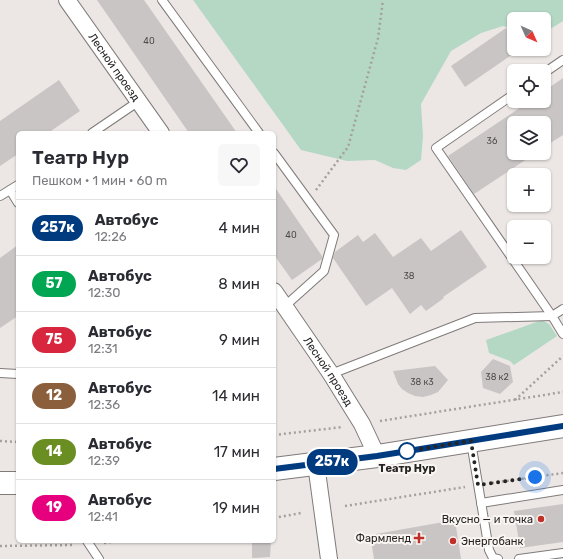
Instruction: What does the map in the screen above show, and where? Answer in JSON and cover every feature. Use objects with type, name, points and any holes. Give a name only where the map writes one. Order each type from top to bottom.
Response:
[{"type":"main road","points":[[276,469],[377,456],[563,426]]},
{"type":"main road","points":[[0,483],[16,483]]},
{"type":"street","name":"Лесной проезд","points":[[67,0],[161,131]]},
{"type":"street","name":"Лесной проезд","points":[[276,294],[331,374],[362,424],[377,456]]},
{"type":"street","points":[[316,464],[329,559]]},
{"type":"lane","points":[[162,0],[258,131]]},
{"type":"lane","points":[[551,68],[563,60]]},
{"type":"lane","points":[[507,99],[436,148],[563,334]]},
{"type":"lane","points":[[95,131],[139,101]]},
{"type":"lane","points":[[276,156],[334,235],[324,271],[285,306]]},
{"type":"lane","points":[[0,196],[16,186]]},
{"type":"lane","points":[[10,190],[16,200]]},
{"type":"lane","points":[[331,374],[475,318],[552,316],[563,309]]},
{"type":"lane","points":[[0,373],[16,374]]},
{"type":"lane","points":[[471,441],[489,550],[493,558],[498,559]]},
{"type":"lane","points":[[481,503],[563,490]]},
{"type":"lane","points":[[88,543],[99,559]]},
{"type":"lane","points":[[519,559],[563,553]]},
{"type":"path","points":[[308,200],[348,147],[378,38],[383,0]]},
{"type":"path","points":[[515,400],[563,356]]},
{"type":"path","points":[[276,435],[362,424],[563,392]]},
{"type":"path","points":[[0,441],[16,442]]},
{"type":"path","points":[[345,506],[563,473]]},
{"type":"path","points":[[276,518],[301,513]]},
{"type":"path","points":[[0,546],[88,543]]},
{"type":"green space","points":[[193,0],[563,0],[563,21],[551,29],[551,12],[507,12],[507,27],[503,26],[481,33],[451,51],[421,104],[423,136],[421,160],[406,170],[393,168],[375,160],[347,161],[301,150]]},
{"type":"green space","points":[[542,320],[549,324],[557,336],[514,365],[510,361],[489,353],[486,340]]},
{"type":"building","points":[[97,0],[144,0],[236,131],[188,131]]},
{"type":"building","points":[[506,28],[507,56],[510,56],[465,87],[451,66]]},
{"type":"building","points":[[563,78],[563,135],[551,143],[551,116],[508,116],[520,108],[551,108],[551,86]]},
{"type":"building","points":[[59,80],[80,111],[51,131],[16,131],[16,155],[0,166],[0,121]]},
{"type":"building","points":[[507,116],[507,160],[525,160],[513,168],[507,168],[507,172],[474,194],[448,156]]},
{"type":"building","points":[[276,189],[322,256],[322,259],[292,280],[276,258]]},
{"type":"building","points":[[461,230],[487,267],[443,297],[444,298],[426,311],[421,305],[410,314],[392,288],[366,306],[333,258],[335,252],[358,235],[363,242],[375,233],[393,257],[421,238],[431,251]]},
{"type":"building","points":[[16,246],[16,317],[0,328],[0,258]]},
{"type":"building","points":[[493,359],[510,366],[513,382],[500,394],[483,388],[481,372]]},
{"type":"building","points":[[435,366],[448,380],[438,392],[423,397],[415,396],[402,389],[398,384],[393,371]]},
{"type":"building","points":[[563,504],[563,542],[520,548],[514,511]]},
{"type":"building","points":[[455,520],[461,559],[374,559],[370,535]]},
{"type":"building","points":[[252,543],[271,543],[270,557],[252,558]]},
{"type":"bus line","name":"257к","points":[[276,469],[377,456],[563,426]]},
{"type":"place","name":"Театр Нур","points":[[407,451]]},
{"type":"place","name":"Вкусно — и точка","points":[[541,519]]},
{"type":"place","name":"Фармленд","points":[[419,538]]},
{"type":"place","name":"Энергобанк","points":[[453,541]]},
{"type":"route","points":[[407,451],[471,441],[478,485],[535,477]]}]
